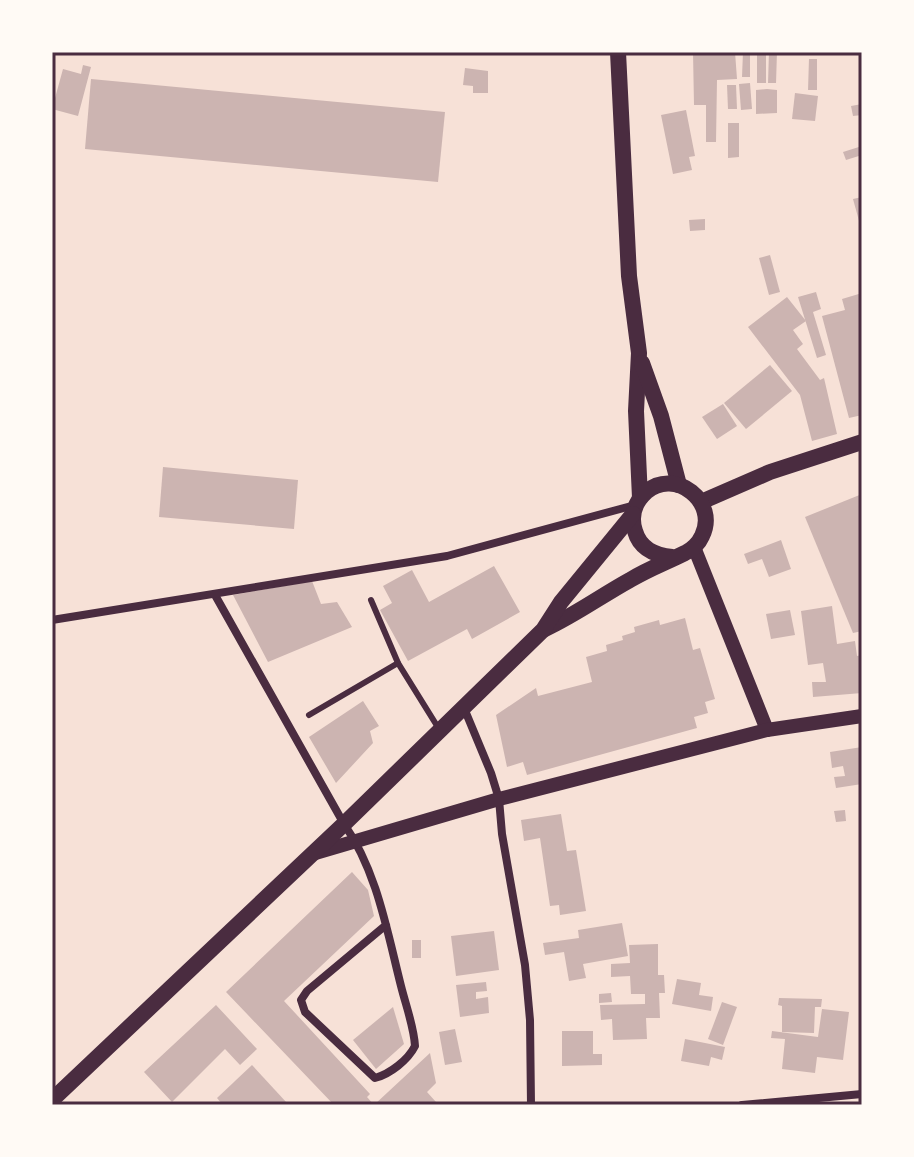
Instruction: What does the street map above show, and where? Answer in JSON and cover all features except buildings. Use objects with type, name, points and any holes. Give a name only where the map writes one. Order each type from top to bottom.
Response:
[{"type":"main road","points":[[618,52],[629,276],[639,353],[634,527],[638,540],[647,549],[659,556],[672,557]]},
{"type":"main road","points":[[639,353],[661,416],[679,485]]},
{"type":"main road","points":[[701,502],[770,472],[862,442]]},
{"type":"main road","points":[[52,1100],[344,824],[543,630],[561,602],[651,488],[665,484],[679,485],[692,491],[701,502],[706,518],[703,534],[694,547],[543,630]]},
{"type":"street","points":[[52,620],[447,556],[636,506]]},
{"type":"street","points":[[694,547],[767,730]]},
{"type":"street","points":[[215,595],[344,824],[356,840],[369,868],[386,925],[415,1046],[409,1056],[386,1074],[375,1078],[305,1012],[301,1000],[307,991],[386,925]]},
{"type":"street","points":[[464,707],[499,799],[502,834],[525,965],[530,1020],[531,1105]]},
{"type":"street","points":[[310,854],[499,799],[767,730],[862,716]]},
{"type":"street","points":[[742,1105],[862,1094]]},
{"type":"lane","points":[[371,600],[398,663],[439,729]]},
{"type":"lane","points":[[309,715],[398,663]]}]
